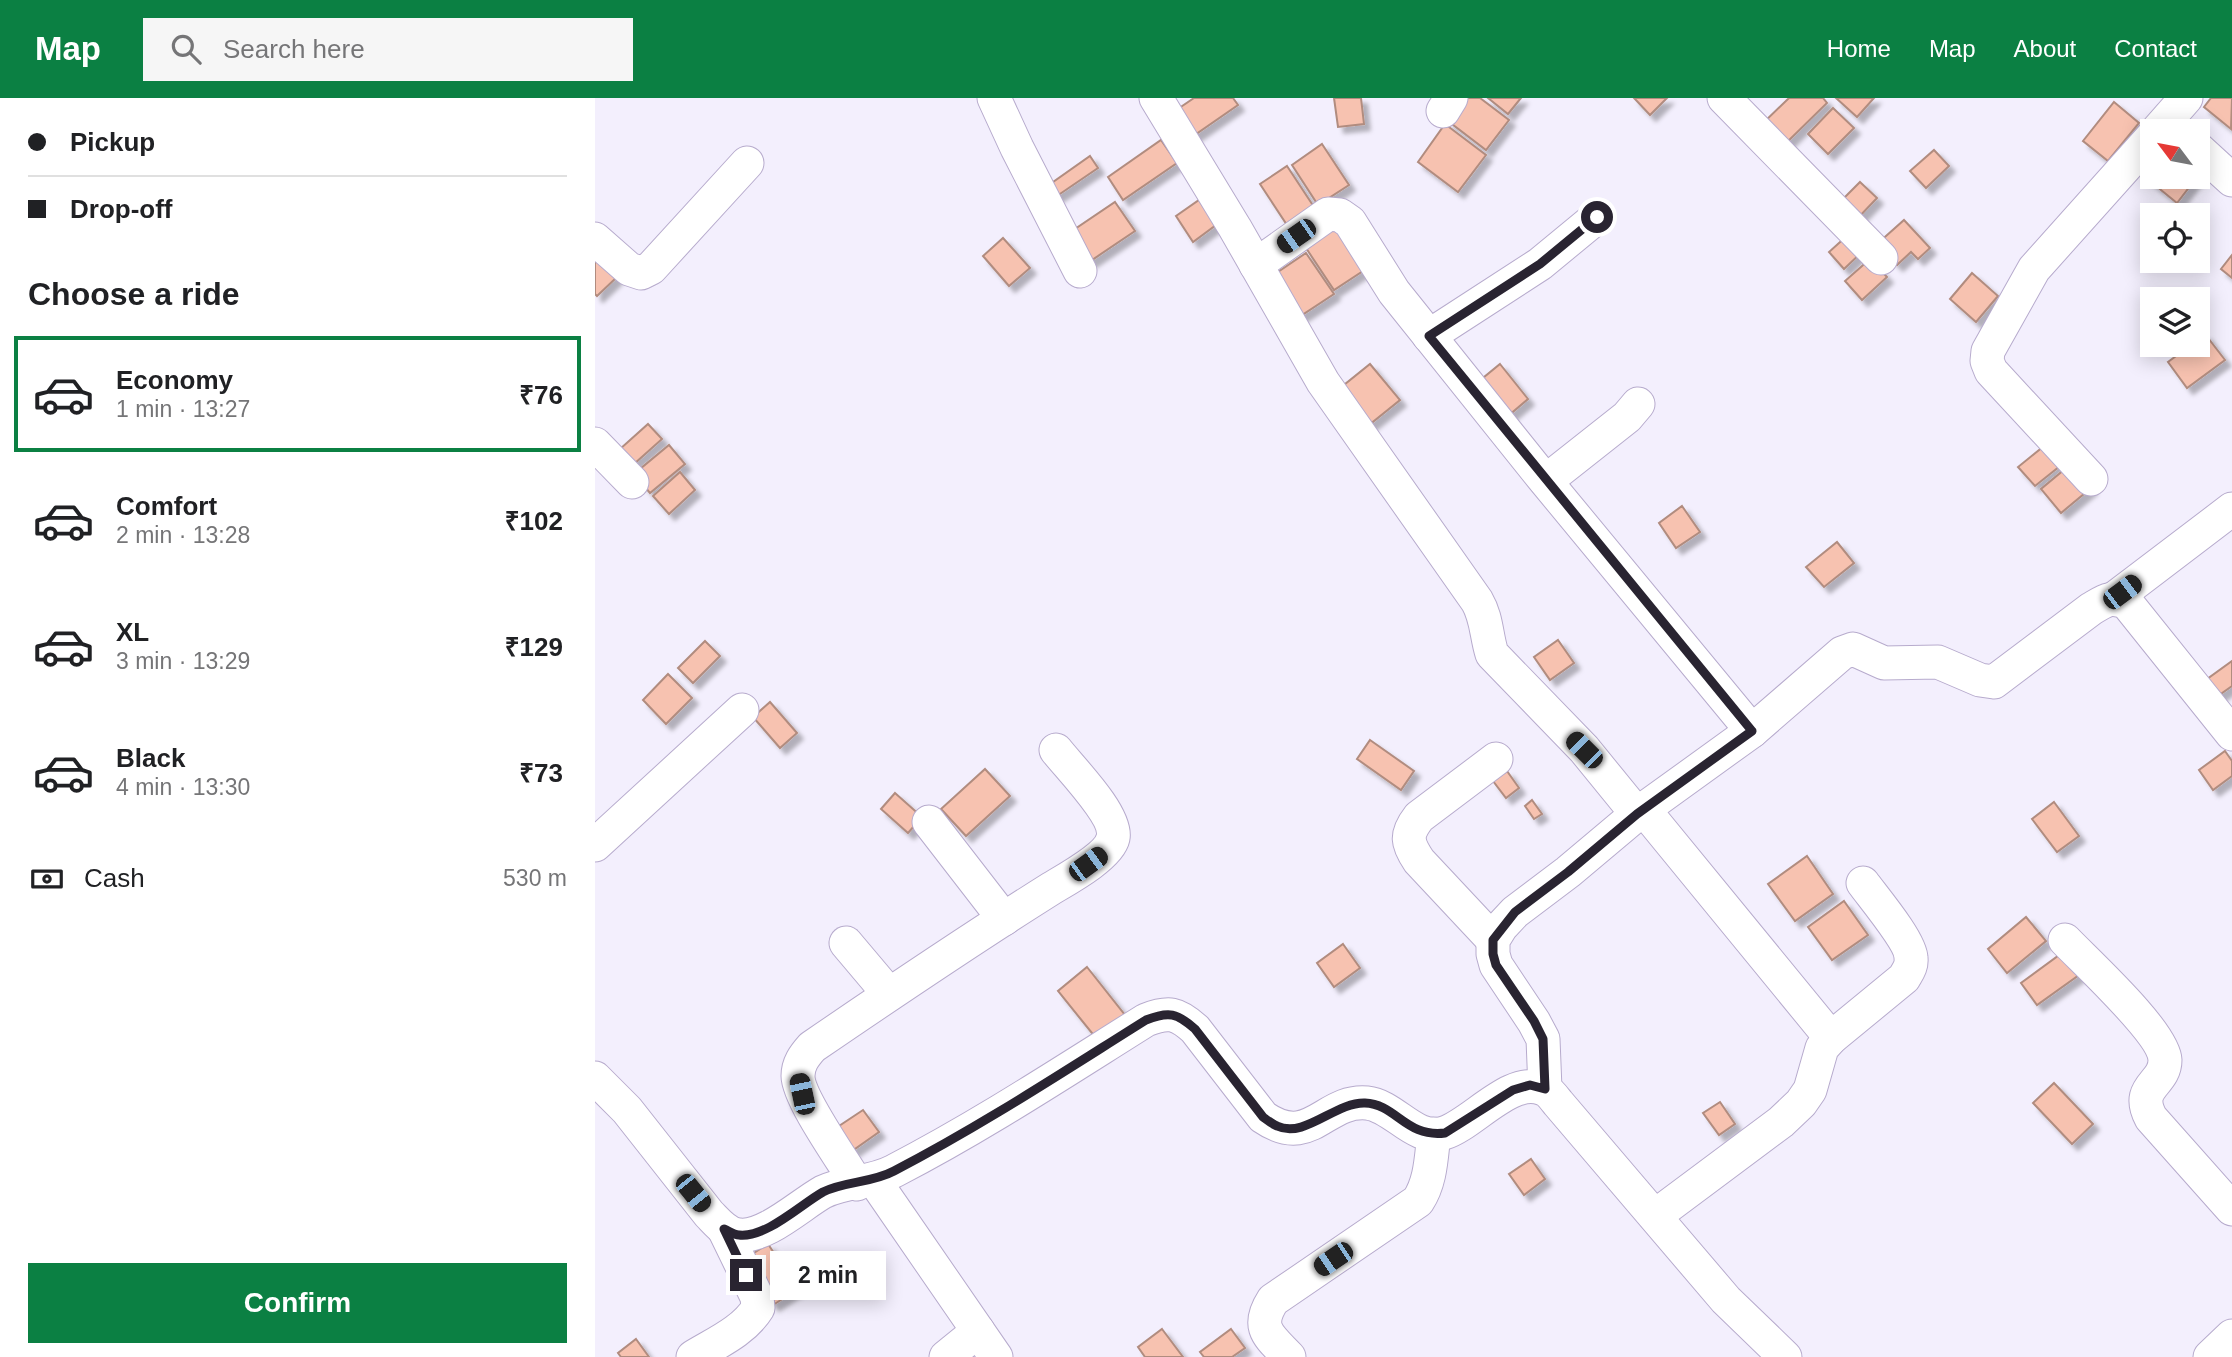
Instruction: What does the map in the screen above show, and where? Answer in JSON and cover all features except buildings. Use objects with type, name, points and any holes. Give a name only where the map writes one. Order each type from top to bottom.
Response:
[{"type":"street","points":[[993,98],[1080,271]]},
{"type":"street","points":[[1156,98],[1323,382],[1483,611],[1492,654],[1584,750],[1637,814],[1650,817],[1831,1038]]},
{"type":"street","points":[[1724,98],[1881,258]]},
{"type":"street","points":[[2091,479],[1991,371],[1987,361],[1988,351],[2034,269],[2140,154]]},
{"type":"street","points":[[2210,160],[2232,180]]},
{"type":"street","points":[[595,239],[629,269],[641,273],[651,268],[747,163]]},
{"type":"street","points":[[1256,265],[1328,214],[1340,215],[1350,222],[1394,292],[1752,731]]},
{"type":"street","points":[[1429,336],[1540,264],[1597,217]]},
{"type":"street","points":[[1546,481],[1627,417],[1638,404]]},
{"type":"street","points":[[595,444],[632,482]]},
{"type":"street","points":[[1545,1089],[1543,1039],[1496,965],[1493,954],[1493,940],[1515,912],[1637,814],[1752,731],[1842,653],[1853,649],[1884,663],[1938,662],[1980,680],[1994,682],[2091,609],[2105,600],[2115,598],[2232,509]]},
{"type":"street","points":[[2115,598],[2127,603],[2232,734]]},
{"type":"street","points":[[595,845],[742,710]]},
{"type":"street","points":[[946,1357],[987,1344],[802,1094],[798,1077],[801,1060],[812,1047],[889,994],[1103,853],[1113,839],[1113,827],[1103,809],[1056,750]]},
{"type":"street","points":[[1493,940],[1419,861],[1410,848],[1409,836],[1419,817],[1496,759]]},
{"type":"street","points":[[929,822],[1004,919]]},
{"type":"street","points":[[1655,1216],[1781,1122],[1801,1103],[1810,1090],[1822,1048],[1904,978],[1912,955],[1906,942],[1863,883]]},
{"type":"street","points":[[2065,940],[2145,1023],[2161,1045],[2165,1060],[2161,1072],[2147,1093],[2145,1106],[2151,1118],[2232,1209]]},
{"type":"street","points":[[846,943],[889,994]]},
{"type":"street","points":[[595,1078],[627,1110],[709,1214],[724,1229],[737,1236],[767,1228],[825,1191],[865,1182],[892,1172],[995,1113],[1146,1020],[1161,1014],[1183,1018],[1195,1029],[1263,1117],[1277,1126],[1289,1129],[1302,1127],[1346,1106],[1366,1103],[1381,1107],[1421,1133],[1445,1133],[1513,1090],[1530,1085],[1545,1089],[1727,1300],[1785,1357]]},
{"type":"street","points":[[1289,1357],[1264,1328],[1264,1314],[1273,1300],[1418,1201],[1430,1170],[1434,1134]]},
{"type":"street","points":[[693,1357],[741,1328],[752,1319],[758,1308],[757,1297],[724,1229]]},
{"type":"street","points":[[2210,1357],[2232,1336]]},
{"type":"route","points":[[746,1275],[724,1229],[737,1236],[751,1234],[767,1228],[825,1191],[874,1180],[892,1172],[995,1113],[1146,1020],[1161,1014],[1183,1018],[1195,1029],[1263,1117],[1277,1126],[1289,1129],[1302,1127],[1346,1106],[1366,1103],[1381,1107],[1421,1133],[1445,1133],[1513,1090],[1530,1085],[1545,1089],[1543,1039],[1496,965],[1493,940],[1515,912],[1637,814],[1752,731],[1429,336],[1540,264],[1597,217]]}]
